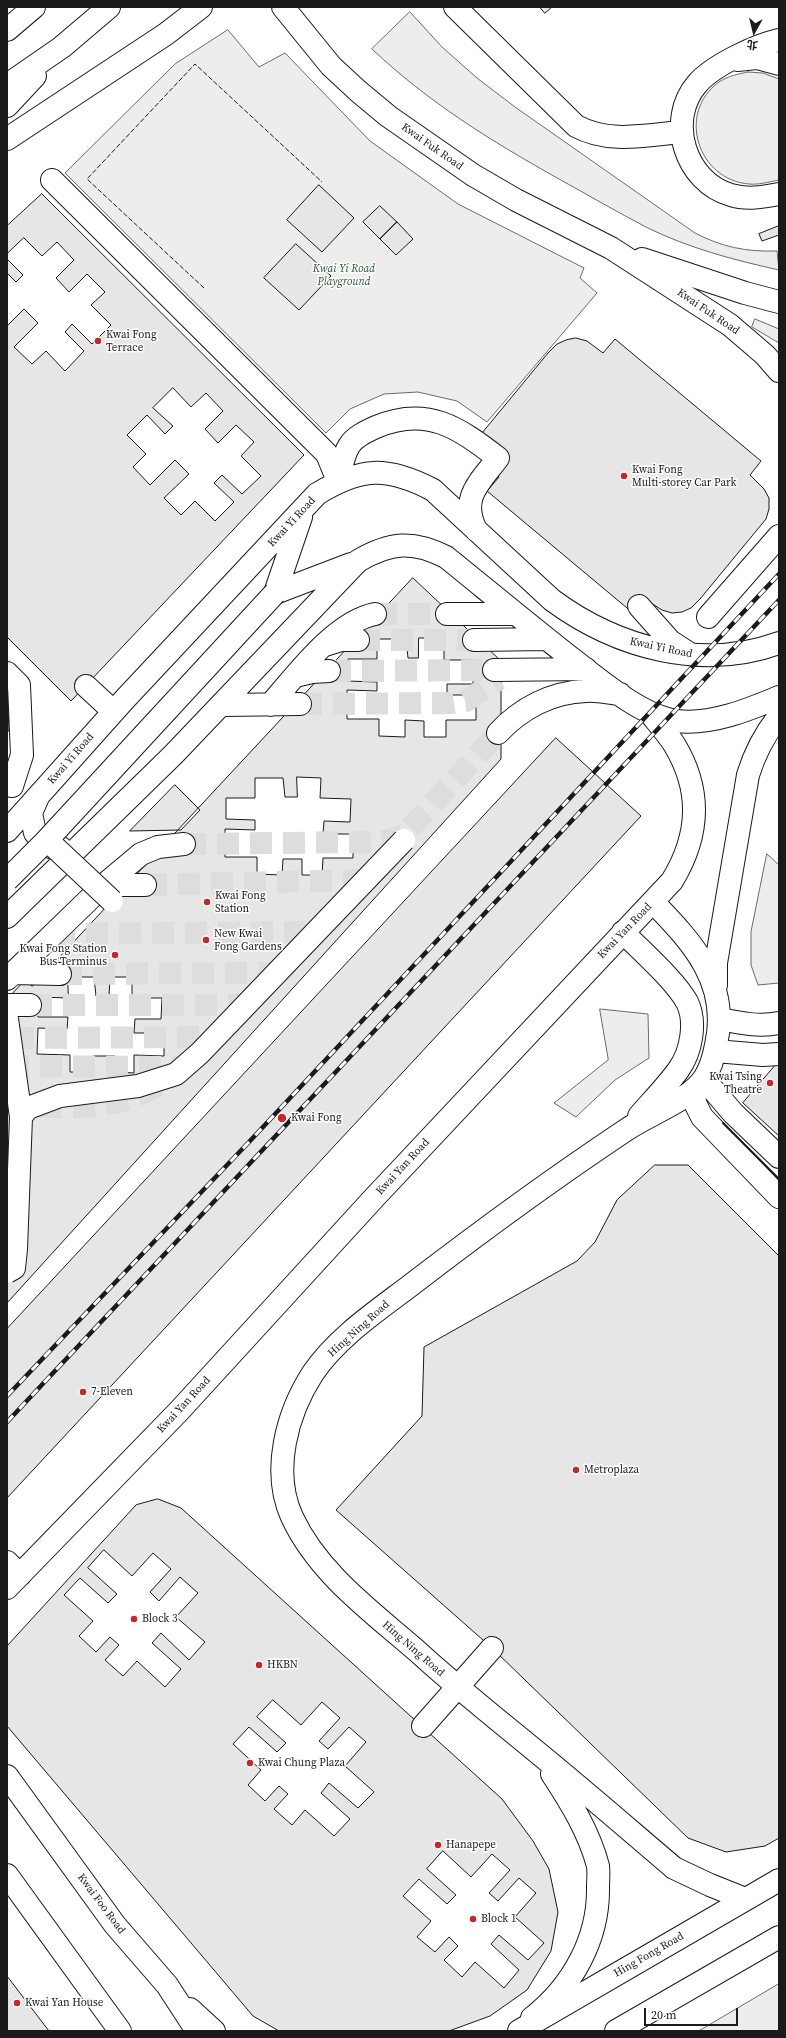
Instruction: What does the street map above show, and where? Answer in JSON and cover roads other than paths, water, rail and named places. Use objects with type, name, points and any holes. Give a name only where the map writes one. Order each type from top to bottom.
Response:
[{"type":"main road","points":[[7,30],[34,7]]},
{"type":"main road","points":[[7,85],[62,47],[109,7]]},
{"type":"main road","points":[[7,139],[166,34],[201,7]]},
{"type":"main road","name":"Kwai Fuk Road","points":[[283,7],[306,37],[358,92],[427,144],[473,176],[516,200],[611,248],[730,325],[765,355],[779,372]]},
{"type":"main road","points":[[455,7],[576,126],[598,136],[612,138],[682,132]]},
{"type":"main road","points":[[779,40],[757,46],[710,71],[696,84],[687,101],[682,120],[682,139],[688,158],[698,174],[713,187],[730,195],[750,199],[779,194]]},
{"type":"main road","points":[[7,106],[62,47]]},
{"type":"main road","points":[[728,62],[757,58],[779,64]]},
{"type":"main road","points":[[52,180],[327,454],[338,481]]},
{"type":"main road","name":"Kwai Fuk Road","points":[[611,248],[745,293],[779,302]]},
{"type":"main road","points":[[338,481],[349,446],[365,432],[384,423],[405,419],[426,419],[447,424],[467,434],[498,458],[475,489],[470,504],[469,513],[476,530]]},
{"type":"main road","name":"Kwai Yi Road","points":[[7,831],[114,712],[317,494],[338,481],[362,474],[387,473],[411,479],[433,490],[552,600],[590,625],[611,635],[639,645],[692,655],[716,656],[740,654],[779,643]]},
{"type":"main road","points":[[7,880],[47,840],[275,593],[303,510]]},
{"type":"main road","points":[[708,617],[779,536]]},
{"type":"main road","points":[[275,593],[358,561],[374,551],[392,545],[411,545],[430,549],[446,557],[586,669],[649,712],[676,721],[701,720],[736,713],[779,697]]},
{"type":"main road","points":[[7,917],[223,705],[358,561]]},
{"type":"main road","points":[[639,606],[670,641],[692,655]]},
{"type":"main road","points":[[270,705],[295,676],[343,628],[363,617],[375,614]]},
{"type":"main road","points":[[447,614],[516,614]]},
{"type":"main road","points":[[474,640],[547,639]]},
{"type":"main road","points":[[325,645],[341,640],[358,640]]},
{"type":"main road","points":[[496,674],[520,670],[586,669]]},
{"type":"main road","points":[[295,676],[312,672],[329,671]]},
{"type":"main road","points":[[7,673],[19,685],[22,755],[10,785],[40,794],[31,813],[35,833],[50,847],[70,849],[88,839]]},
{"type":"main road","points":[[86,686],[114,712]]},
{"type":"main road","points":[[498,733],[510,721],[528,707],[554,697],[586,690],[621,694]]},
{"type":"main road","points":[[223,705],[300,704]]},
{"type":"main road","name":"Kwai Yan Road","points":[[11,1575],[179,1411],[374,1198],[672,880],[683,863],[690,843],[694,823],[694,802],[691,781],[683,761],[673,743],[649,712]]},
{"type":"main road","points":[[779,716],[766,732],[755,753],[748,775],[716,963],[716,988],[720,1019],[719,1033],[715,1051],[699,1084],[695,1103],[702,1117],[779,1197]]},
{"type":"main road","points":[[47,840],[108,893]]},
{"type":"main road","points":[[21,1117],[28,1108],[60,1096],[138,1086],[176,1074],[200,1053],[404,840]]},
{"type":"main road","points":[[10,976],[108,893],[141,854],[158,847],[184,844]]},
{"type":"main road","points":[[108,893],[145,885]]},
{"type":"main road","points":[[653,902],[678,927],[701,957],[716,988]]},
{"type":"main road","name":"Hing Ning Road","points":[[623,932],[677,988],[687,1003],[692,1020],[688,1052],[679,1069],[628,1128]]},
{"type":"main road","points":[[10,976],[60,974]]},
{"type":"main road","points":[[7,1005],[30,1005]]},
{"type":"main road","points":[[720,1019],[767,1025],[779,1023]]},
{"type":"main road","points":[[7,1272],[14,1268],[16,1249],[21,1117],[9,1032]]},
{"type":"main road","points":[[715,1051],[764,1055],[779,1054]]},
{"type":"main road","points":[[699,1084],[733,1113],[779,1157]]},
{"type":"main road","name":"Hing Ning Road","points":[[699,1084],[628,1128],[454,1252],[374,1313],[339,1344],[315,1371],[298,1401],[284,1441],[283,1480],[290,1514],[312,1552],[342,1585],[456,1686],[674,1868],[745,1899]]},
{"type":"main road","points":[[422,1726],[456,1686],[492,1648]]},
{"type":"main road","name":"Hing Ning Road","points":[[516,2031],[539,2013],[563,1988],[580,1964],[592,1935],[599,1904],[598,1868],[588,1835],[570,1802],[533,1749]]},
{"type":"main road","name":"Kwai Foo Road","points":[[7,1776],[115,1925],[168,1985],[197,2031]]},
{"type":"main road","points":[[7,1875],[120,2031]]},
{"type":"main road","name":"Hing Fong Road","points":[[520,2031],[779,1880]]},
{"type":"main road","points":[[616,2031],[779,1936]]},
{"type":"main road","points":[[168,1985],[194,2015],[214,2031]]},
{"type":"tunnel","points":[[375,614],[447,614]]},
{"type":"tunnel","points":[[358,640],[474,640]]},
{"type":"tunnel","points":[[329,671],[494,670]]},
{"type":"tunnel","points":[[300,704],[453,703],[466,701],[499,679]]},
{"type":"tunnel","points":[[388,852],[498,733]]},
{"type":"tunnel","points":[[184,844],[373,842],[389,840],[406,834]]},
{"type":"tunnel","points":[[145,885],[361,880]]},
{"type":"tunnel","points":[[53,934],[310,932]]},
{"type":"tunnel","points":[[60,974],[273,973]]},
{"type":"tunnel","points":[[30,1005],[242,1005]]},
{"type":"tunnel","points":[[12,1038],[211,1037]]},
{"type":"tunnel","points":[[7,1066],[182,1067]]},
{"type":"tunnel","points":[[7,1105],[88,1107],[127,1100],[145,1093],[162,1082]]},
{"type":"railway","points":[[7,1396],[249,1142],[779,574]]},
{"type":"railway","points":[[7,1422],[779,600]]},
{"type":"place","name":"Kwai Fong Terrace","points":[[98,341]]},
{"type":"place","name":"Kwai Fong Multi-storey Car Park","points":[[624,476]]},
{"type":"place","name":"Kwai Fong Station","points":[[207,902]]},
{"type":"place","name":"New Kwai Fong Gardens","points":[[206,940]]},
{"type":"place","name":"Kwai Fong Station Bus Terminus","points":[[115,955]]},
{"type":"place","name":"Kwai Tsing Theatre","points":[[770,1083]]},
{"type":"place","name":"Kwai Fong","points":[[282,1118]]},
{"type":"place","name":"7-Eleven","points":[[83,1392]]},
{"type":"place","name":"Metroplaza","points":[[576,1470]]},
{"type":"place","name":"Block 3","points":[[134,1619]]},
{"type":"place","name":"HKBN","points":[[259,1665]]},
{"type":"place","name":"Kwai Chung Plaza","points":[[250,1763]]},
{"type":"place","name":"Hanapepe","points":[[438,1845]]},
{"type":"place","name":"Block 1","points":[[473,1919]]},
{"type":"place","name":"Kwai Yan House","points":[[17,2003]]},
{"type":"park label","name":"Kwai Yi Road Playground","points":[[344,275]]}]
